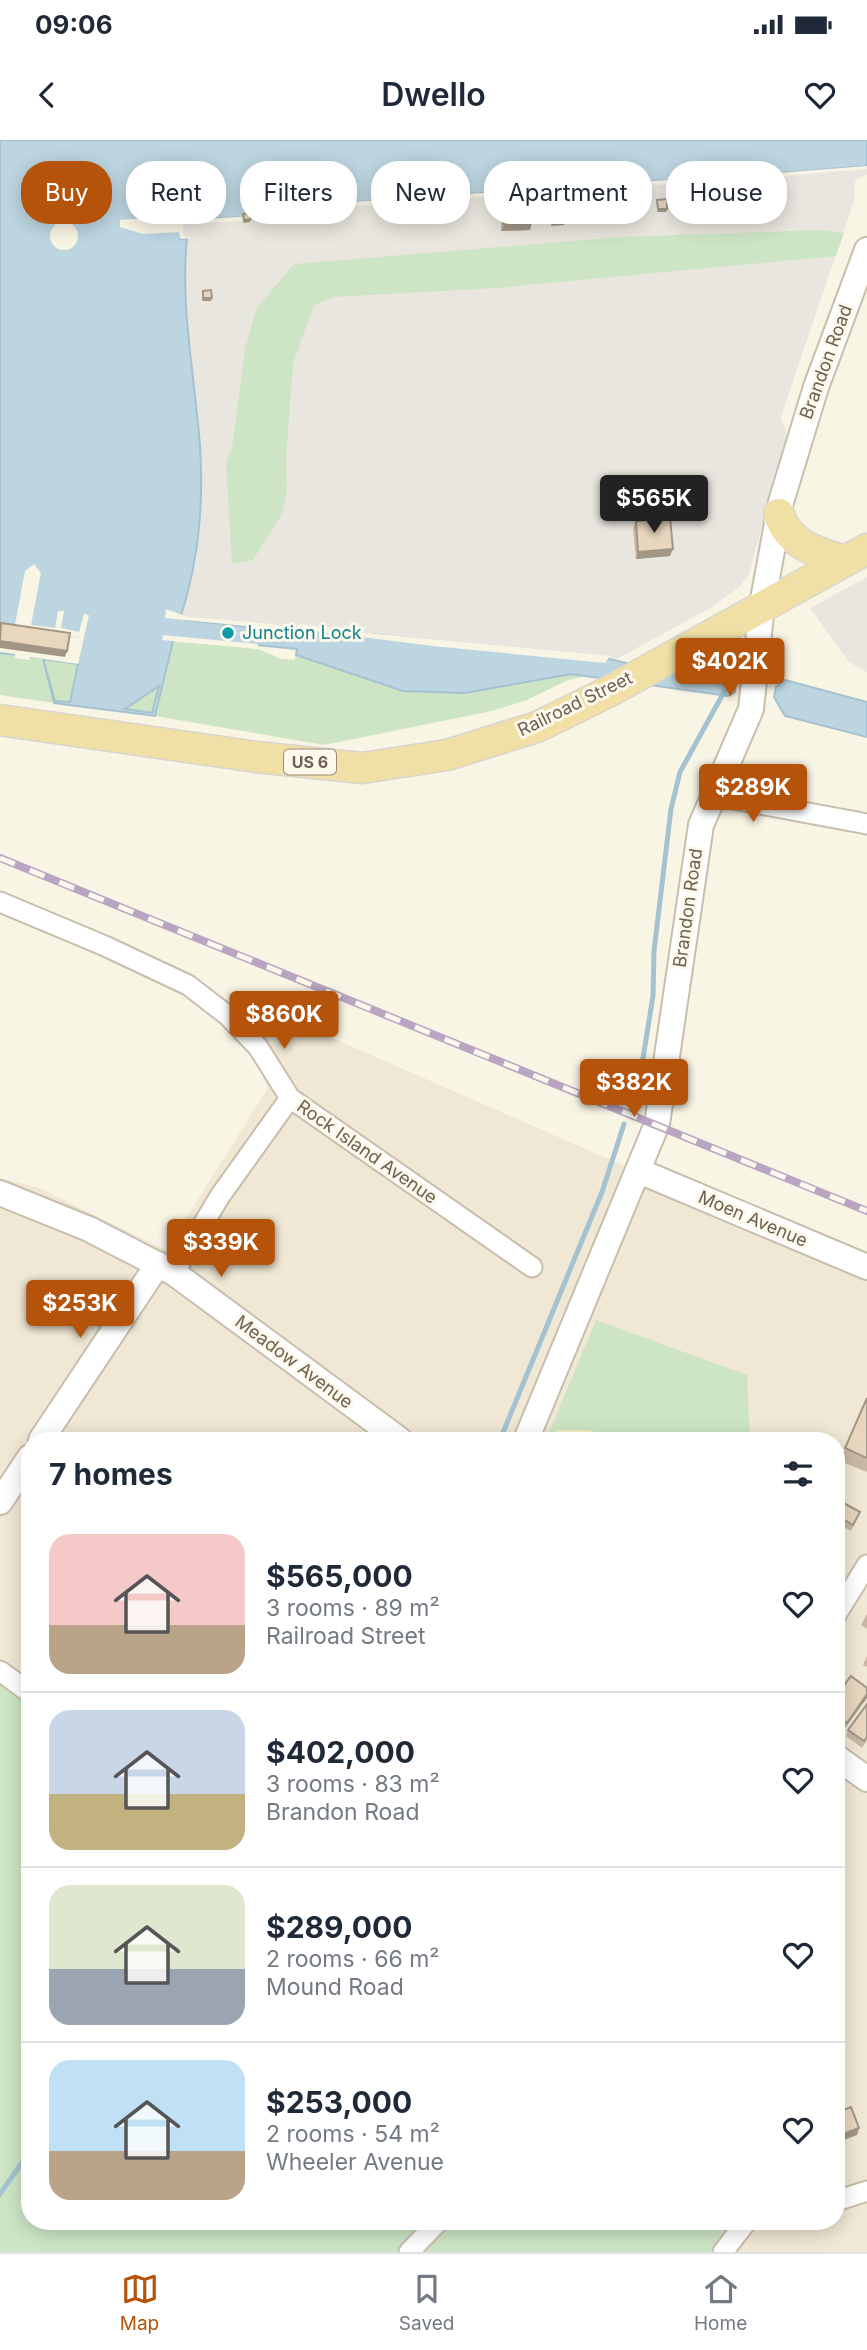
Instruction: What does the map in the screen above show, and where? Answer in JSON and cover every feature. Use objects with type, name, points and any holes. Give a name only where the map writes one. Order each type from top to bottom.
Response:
[{"type":"main road","points":[[779,513],[792,536],[808,549],[856,555]]},
{"type":"main road","name":"US 6","points":[[762,605],[856,555]]},
{"type":"main road","name":"Railroad Street","points":[[0,720],[256,757],[362,768],[447,755],[537,727],[610,691],[762,605]]},
{"type":"street","name":"Brandon Road","points":[[529,1432],[657,1124],[697,842],[712,795],[751,709],[762,605],[779,513],[816,387],[867,250]]},
{"type":"street","points":[[712,795],[867,824]]},
{"type":"street","name":"Rock Island Avenue","points":[[0,902],[106,946],[188,985],[227,1014],[258,1047],[290,1098],[532,1267]]},
{"type":"street","points":[[47,1432],[290,1098]]},
{"type":"street","name":"Moen Avenue","points":[[639,1171],[867,1267]]},
{"type":"street","name":"Meadow Avenue","points":[[0,1193],[89,1228],[166,1268],[389,1432]]},
{"type":"street","points":[[0,1502],[21,1470]]},
{"type":"street","points":[[845,1600],[867,1565]]},
{"type":"street","points":[[0,1671],[21,1686]]},
{"type":"street","points":[[845,1763],[867,1779]]},
{"type":"street","points":[[845,2198],[867,2191]]},
{"type":"street","points":[[410,2252],[431,2230]]},
{"type":"street","points":[[723,2252],[740,2230]]},
{"type":"shaded area","points":[[867,166],[867,175],[855,180],[855,198],[781,417],[787,435],[749,574],[739,587],[712,607],[617,659],[180,618],[196,563],[200,517],[198,417],[185,318],[187,239],[180,239],[179,224],[226,224],[226,218],[240,217],[240,224],[357,224],[357,202],[371,201],[371,224],[470,224],[470,194],[484,193],[484,224],[652,224],[652,181],[666,180],[666,224],[787,224],[787,172]]},
{"type":"shaded area","points":[[867,577],[867,672],[849,662],[810,608]]},
{"type":"shaded area","points":[[227,992],[867,1272],[867,2252],[710,2252],[727,2230],[845,2230],[845,1432],[21,1432],[21,1698],[0,1683],[0,1178],[39,1188],[166,1250],[268,1088]]},
{"type":"green space","points":[[821,230],[844,233],[836,256],[496,288],[334,297],[314,305],[293,364],[286,458],[287,491],[281,516],[253,560],[232,564],[226,461],[232,447],[245,350],[256,309],[294,264],[620,237]]},
{"type":"green space","points":[[329,630],[586,676],[568,680],[527,700],[492,711],[324,745],[155,716],[172,641],[258,649],[281,659],[295,660],[297,649]]},
{"type":"green space","points":[[0,653],[78,664],[70,702],[55,701],[50,685],[54,703],[0,695]]},
{"type":"green space","points":[[159,685],[153,713],[124,709]]},
{"type":"green space","points":[[596,1320],[747,1375],[750,1432],[549,1432]]},
{"type":"green space","points":[[0,1683],[21,1698],[21,2230],[727,2230],[710,2252],[0,2252]]},
{"type":"sand","points":[[590,1430],[595,1432],[555,1432]]},
{"type":"water","points":[[0,140],[867,140],[867,166],[787,172],[787,161],[666,161],[666,180],[652,181],[652,161],[484,161],[484,193],[470,194],[470,161],[371,161],[371,201],[357,202],[357,161],[240,161],[240,217],[226,218],[226,161],[126,161],[126,224],[179,224],[180,239],[187,238],[186,305],[199,439],[201,490],[193,566],[181,615],[187,620],[298,632],[299,627],[600,657],[694,678],[722,671],[735,682],[735,692],[728,696],[571,674],[465,693],[403,691],[296,655],[297,649],[174,637],[155,716],[54,703],[45,665],[55,701],[70,702],[78,664],[0,653]],"holes":[[[159,686],[152,713],[125,709]]]},
{"type":"water","points":[[785,680],[867,702],[867,737],[785,716],[774,697],[776,687]]},
{"type":"pier","points":[[867,166],[867,169],[787,176],[787,172]]},
{"type":"pier","points":[[666,180],[666,184],[652,185],[652,181]]},
{"type":"pier","points":[[484,193],[484,197],[470,198],[470,194]]},
{"type":"pier","points":[[371,201],[371,205],[357,206],[357,202]]},
{"type":"pier","points":[[240,217],[240,221],[226,222],[226,218]]},
{"type":"pier","points":[[120,220],[126,220],[126,224],[183,224],[183,235],[191,238],[180,239],[179,232],[143,234],[120,227]]},
{"type":"pier","points":[[57,224],[71,224],[77,231],[77,241],[69,249],[59,249],[51,241],[51,231]]},
{"type":"pier","points":[[34,564],[41,573],[31,625],[55,628],[58,611],[64,611],[61,628],[79,632],[84,614],[89,615],[78,664],[30,657],[29,660],[15,658],[15,654],[0,652],[0,626],[81,638],[15,625],[25,571]]},
{"type":"pier","points":[[166,609],[188,617],[273,624],[285,627],[285,630],[165,618]]},
{"type":"pier","points":[[298,624],[610,656],[605,663],[433,646],[299,629]]},
{"type":"pier","points":[[163,635],[258,644],[258,649],[162,640]]},
{"type":"building","points":[[666,199],[666,209],[658,209],[657,200]]},
{"type":"building","points":[[211,290],[212,298],[203,298],[203,291]]},
{"type":"building","points":[[670,518],[673,549],[638,552],[636,521]]},
{"type":"building","points":[[1,623],[70,633],[67,651],[0,641]]},
{"type":"building","points":[[867,1398],[867,1458],[845,1448]]},
{"type":"building","points":[[845,1504],[860,1512],[853,1525],[845,1520]]},
{"type":"building","points":[[851,1676],[867,1688],[867,1694],[847,1723],[845,1722],[845,1684]]},
{"type":"building","points":[[867,1704],[867,1737],[864,1741],[848,1730]]},
{"type":"building","points":[[851,2107],[859,2128],[845,2133],[845,2109]]},
{"type":"waterway","points":[[639,1083],[653,996],[654,951],[671,809],[680,772],[724,692]]},
{"type":"waterway","points":[[503,1432],[602,1192],[624,1124]]},
{"type":"waterway","points":[[0,2194],[21,2164]]},
{"type":"railway","points":[[0,858],[867,1211]]},
{"type":"place","name":"Junction Lock","points":[[228,633]]}]
